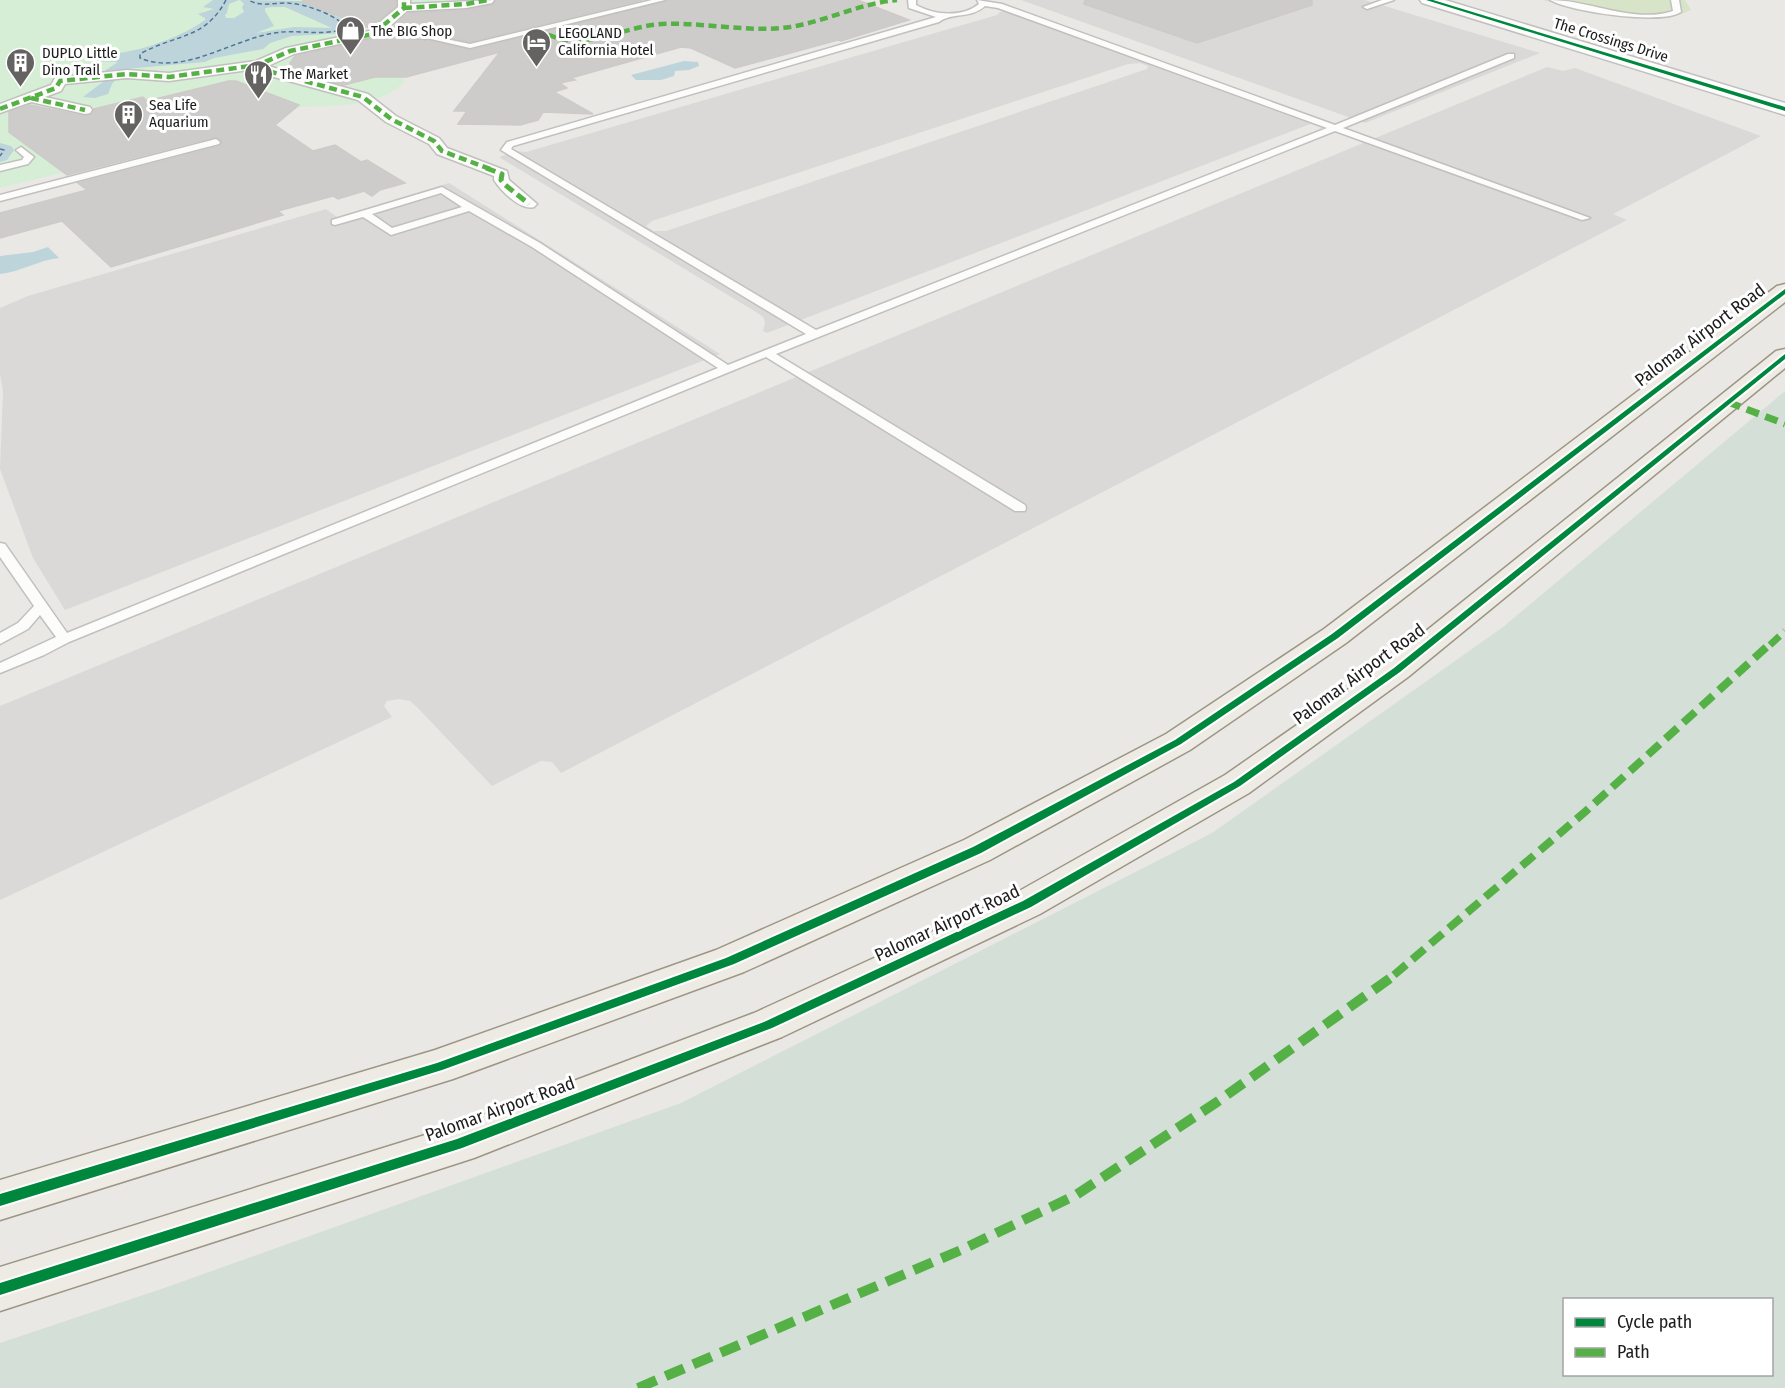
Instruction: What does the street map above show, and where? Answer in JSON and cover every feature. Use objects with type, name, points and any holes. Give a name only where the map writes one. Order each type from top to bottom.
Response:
[{"type":"main road","name":"Palomar Airport Road","points":[[0,1200],[438,1067],[730,961],[977,850],[1178,741],[1335,636],[1785,291]]},
{"type":"main road","name":"Palomar Airport Road","points":[[0,1289],[458,1144],[768,1025],[1027,904],[1236,784],[1397,670],[1785,356]]},
{"type":"street","points":[[0,110],[56,88],[60,81],[127,74],[169,77],[258,65],[290,51],[373,34],[404,4],[466,4],[488,0]]},
{"type":"street","name":"The Crossings Drive","points":[[1428,0],[1785,109]]},
{"type":"street","points":[[378,31],[413,32],[422,36]]},
{"type":"street","points":[[258,65],[277,74],[363,97],[391,119],[434,141],[442,151],[502,174],[501,180],[506,187],[524,198],[529,204]]},
{"type":"street","points":[[31,98],[85,110]]},
{"type":"lane","points":[[422,36],[470,46],[661,0]]},
{"type":"lane","points":[[912,0],[912,6],[917,9],[943,15],[966,13],[981,8],[982,2],[999,6],[1586,218]]},
{"type":"lane","points":[[1367,7],[1390,0]]},
{"type":"lane","points":[[1554,0],[1615,12],[1662,16],[1677,12],[1675,0]]},
{"type":"lane","points":[[815,334],[506,150],[510,144],[936,20],[943,15]]},
{"type":"lane","points":[[0,668],[64,639],[727,369],[1511,56]]},
{"type":"lane","points":[[0,198],[216,142]]},
{"type":"lane","points":[[0,168],[25,162],[29,157],[21,150]]},
{"type":"lane","points":[[335,222],[442,190],[536,245],[727,369]]},
{"type":"lane","points":[[365,214],[391,232],[470,208]]},
{"type":"lane","points":[[767,353],[1020,508]]},
{"type":"lane","points":[[0,547],[64,639]]},
{"type":"lane","points":[[0,639],[22,626],[41,606]]},
{"type":"green space","points":[[0,0],[835,0],[509,46],[402,77],[404,82],[389,94],[359,103],[304,107],[31,148],[51,163],[59,161],[69,171],[0,188]]},
{"type":"green space","points":[[1542,0],[1685,0],[1691,10],[1675,16],[1638,18]]},
{"type":"shaded area","points":[[1021,0],[1365,0],[1540,53],[1365,123]]},
{"type":"shaded area","points":[[1013,8],[1321,120],[767,333],[763,331],[765,322],[763,317],[756,312],[499,157],[517,151],[526,152],[997,15]],"holes":[[[1140,63],[1148,66],[1147,69],[666,231],[653,231],[646,226],[652,221],[1128,64]]]},
{"type":"shaded area","points":[[1547,67],[1563,71],[1575,68],[1761,136],[1613,214],[1627,220],[561,773],[552,762],[541,761],[492,786],[410,701],[399,699],[387,701],[384,706],[392,717],[0,900],[0,706]]},
{"type":"shaded area","points":[[449,183],[720,354],[65,610],[33,558],[0,469],[3,392],[0,374],[0,308],[28,296],[326,209],[337,217]]},
{"type":"shaded area","points":[[1785,391],[1785,1388],[0,1388],[0,1343],[170,1286],[681,1103],[1212,833],[1503,627]]},
{"type":"water","points":[[213,0],[239,0],[229,4],[225,15],[226,18],[234,18],[244,12],[242,7],[244,4],[240,0],[302,1],[342,19],[346,18],[355,25],[362,25],[362,28],[344,33],[292,36],[270,43],[263,49],[214,58],[205,62],[125,69],[112,84],[108,94],[95,98],[83,97],[104,81],[106,70],[118,62],[90,61],[88,58],[91,55],[129,51],[176,36],[206,19],[198,14],[214,9],[203,7]],"holes":[[[285,7],[332,28],[294,27],[256,33],[274,26],[265,8]]]},
{"type":"water","points":[[684,61],[698,62],[699,66],[689,70],[675,71],[674,76],[661,80],[636,80],[631,75]]},
{"type":"water","points":[[48,247],[59,258],[0,274],[0,256],[33,252]]},
{"type":"building","points":[[303,0],[396,0],[396,6],[369,28],[302,2]]},
{"type":"building","points":[[496,0],[642,0],[470,42],[428,33],[415,27],[394,26],[408,13],[466,10],[492,5]]},
{"type":"building","points":[[667,0],[858,0],[909,20],[841,41],[735,68],[691,48],[681,47],[560,83],[567,88],[554,92],[593,114],[543,112],[538,120],[520,125],[458,124],[467,111],[454,111],[500,52],[406,77],[375,77],[344,85],[292,70],[290,63],[295,56],[380,37],[427,40],[471,50]]},
{"type":"building","points":[[1085,0],[1312,0],[1312,5],[1197,43],[1084,4]]},
{"type":"building","points":[[236,81],[299,105],[275,125],[313,151],[335,145],[361,162],[367,160],[405,183],[380,190],[372,196],[364,191],[338,199],[333,196],[278,211],[283,215],[111,267],[62,221],[0,238],[0,213],[87,190],[78,183],[220,146],[222,141],[215,137],[67,175],[9,132],[9,112],[30,105],[85,116],[92,114],[94,109],[143,97],[147,101]]},
{"type":"waterway","points":[[0,149],[4,150],[0,156]]},
{"type":"ferry route","points":[[226,0],[218,13],[199,29],[140,54],[140,58],[173,63],[207,55],[274,33],[329,32],[347,28],[327,14],[310,7],[286,3],[262,4],[248,0]]},
{"type":"ferry route","points":[[0,149],[4,150],[0,156]]},
{"type":"marked path","points":[[0,109],[56,88],[60,81],[127,74],[169,77],[258,65],[290,51],[373,34],[404,8],[404,0]]},
{"type":"marked path","points":[[404,8],[466,4],[488,0]]},
{"type":"marked path","points":[[537,30],[552,37],[580,40],[633,27],[664,24],[760,29],[790,27],[883,1],[897,0]]},
{"type":"marked path","points":[[378,31],[413,32],[422,36]]},
{"type":"marked path","points":[[258,65],[268,71],[363,97],[391,119],[434,141],[442,151],[502,174],[501,180],[504,184],[529,204]]},
{"type":"marked path","points":[[31,98],[85,110]]},
{"type":"marked path","points":[[1728,402],[1785,424]]},
{"type":"marked path","points":[[638,1388],[961,1250],[1076,1195],[1217,1102],[1407,966],[1586,811],[1785,631]]},
{"type":"cycle path","points":[[1428,0],[1785,109]]},
{"type":"cycle path","points":[[0,1200],[438,1067],[730,961],[977,850],[1178,742],[1335,636],[1785,291]]},
{"type":"cycle path","points":[[0,1289],[458,1144],[768,1025],[1027,904],[1237,784],[1397,670],[1785,356]]},
{"type":"place","name":"The BIG Shop","points":[[350,56]]},
{"type":"place","name":"LEGOLAND California Hotel","points":[[537,68]]},
{"type":"place","name":"DUPLO Little Dino Trail","points":[[21,88]]},
{"type":"place","name":"The Market","points":[[259,100]]},
{"type":"place","name":"Sea Life Aquarium","points":[[128,140]]}]
